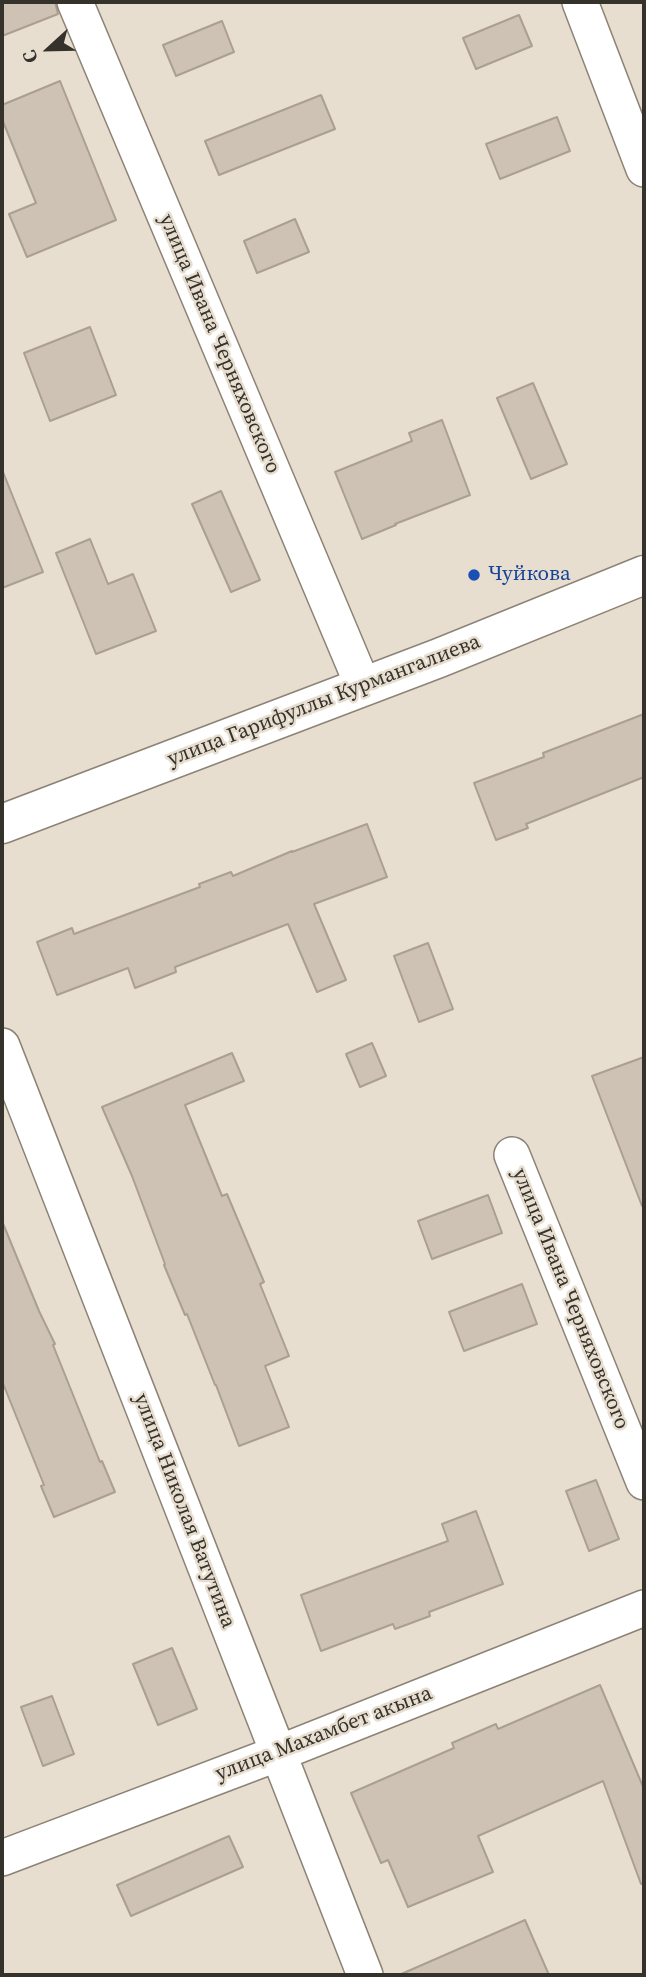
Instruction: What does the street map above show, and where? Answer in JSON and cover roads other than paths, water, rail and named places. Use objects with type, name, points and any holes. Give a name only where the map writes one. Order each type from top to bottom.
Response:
[{"type":"street","name":"улица Ивана Черняховского","points":[[75,2],[363,686]]},
{"type":"street","points":[[580,2],[644,169]]},
{"type":"street","name":"улица Гарифуллы Курмангалиева","points":[[2,824],[449,653],[644,575]]},
{"type":"street","name":"улица Николая Ватутина","points":[[2,1046],[365,1975]]},
{"type":"street","name":"улица Ивана Черняховского","points":[[512,1155],[644,1482]]},
{"type":"street","name":"улица Махамбет акына","points":[[2,1858],[644,1608]]},
{"type":"place","name":"Чуйкова","points":[[474,575]]}]
